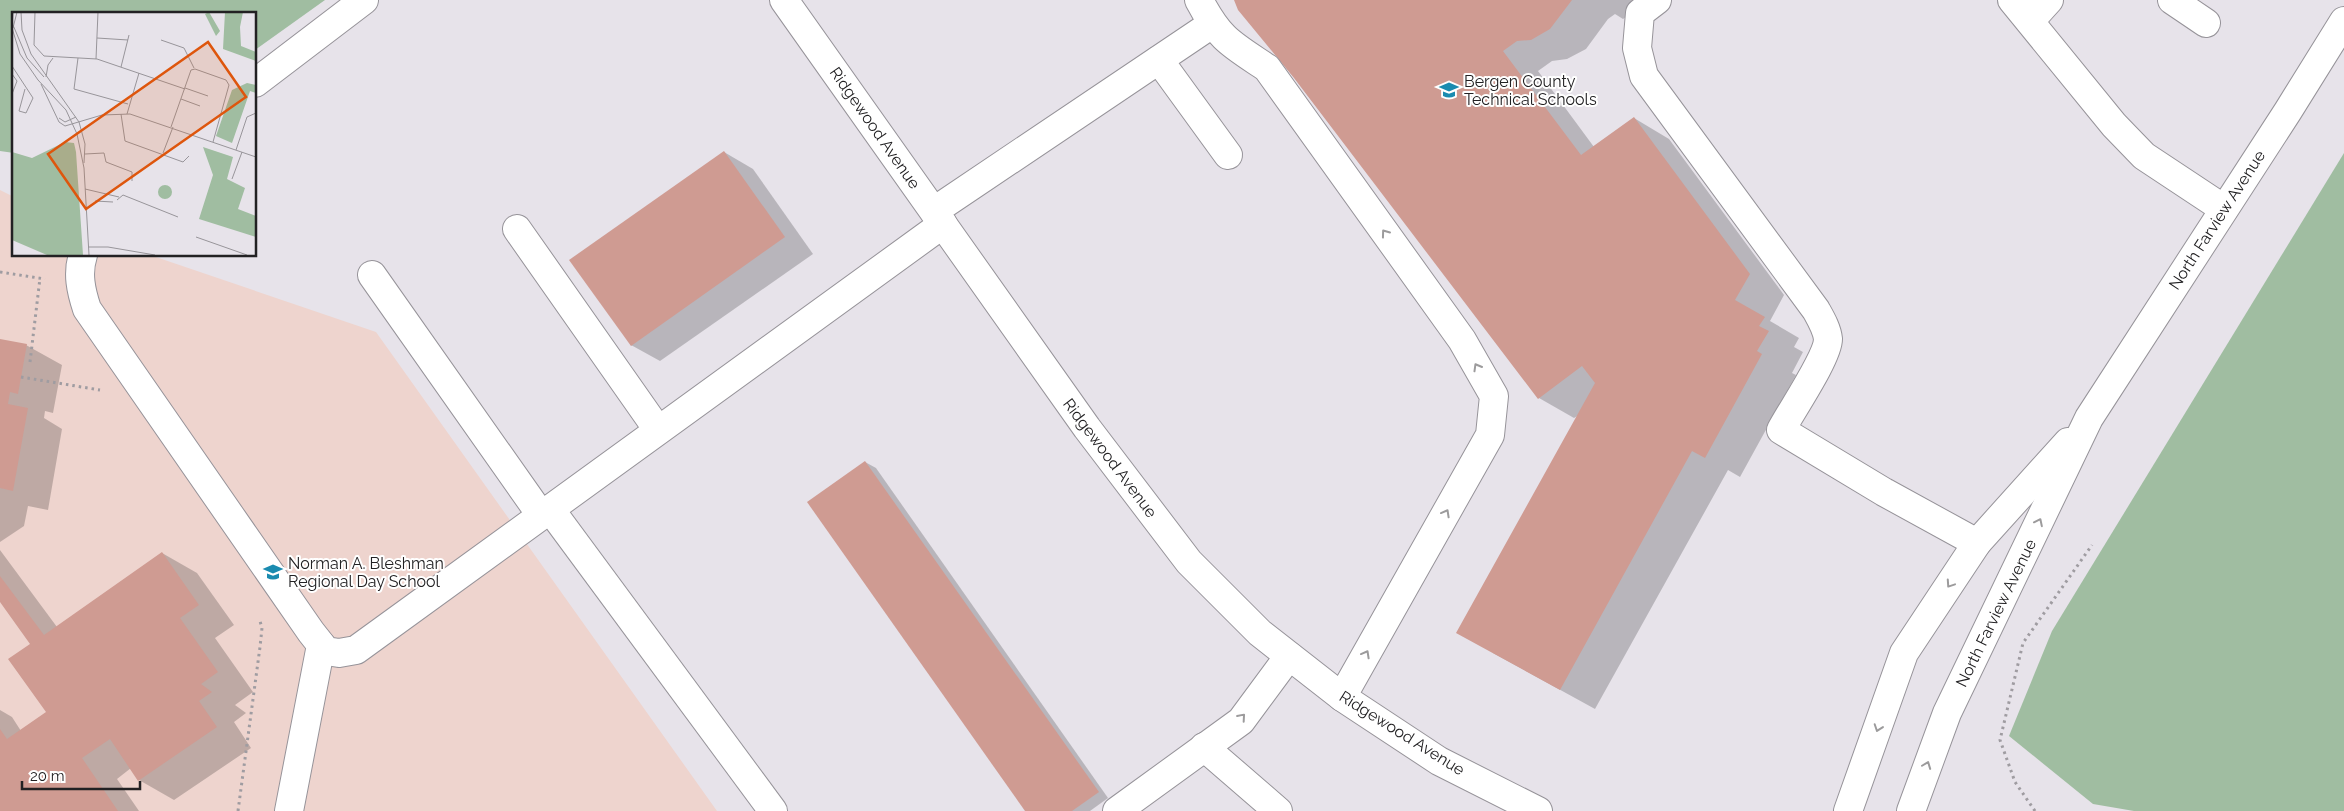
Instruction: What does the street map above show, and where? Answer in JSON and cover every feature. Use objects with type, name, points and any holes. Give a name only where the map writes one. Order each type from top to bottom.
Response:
[{"type":"street","points":[[256,82],[364,0]]},
{"type":"street","name":"Ridgewood Avenue","points":[[784,0],[1087,428],[1189,562],[1260,633],[1342,697],[1439,760],[1538,811]]},
{"type":"street","points":[[1199,0],[1212,24],[1226,41],[1267,68],[1462,340],[1494,396],[1490,435],[1342,697]]},
{"type":"street","points":[[1657,0],[1640,13],[1637,48],[1644,76],[1816,310],[1826,330],[1828,341],[1822,359],[1780,430],[1884,492],[1977,544]]},
{"type":"street","points":[[2012,0],[2114,126],[2144,156],[2224,209]]},
{"type":"street","points":[[2030,21],[2048,0]]},
{"type":"street","points":[[2172,0],[2206,23]]},
{"type":"street","name":"North Farview Avenue","points":[[1911,811],[1948,713],[2089,418],[2344,21]]},
{"type":"street","points":[[83,256],[80,264],[81,292],[87,309],[321,645],[326,651],[339,654],[356,650],[658,430],[939,218],[1212,24]]},
{"type":"street","points":[[1159,60],[1228,155]]},
{"type":"street","points":[[517,229],[658,430]]},
{"type":"street","points":[[372,276],[546,512],[774,811]]},
{"type":"street","name":"North Farview Avenue","points":[[1848,811],[1904,653],[1977,544],[2089,418]]},
{"type":"street","points":[[289,811],[321,645]]},
{"type":"street","points":[[1117,811],[1240,721],[1289,656]]},
{"type":"street","points":[[1204,747],[1278,811]]},
{"type":"path","points":[[0,272],[46,279],[48,288]]},
{"type":"path","points":[[30,362],[40,278]]},
{"type":"path","points":[[21,377],[100,390]]},
{"type":"path","points":[[94,383],[106,398]]},
{"type":"path","points":[[2035,811],[2015,782],[2000,740],[2023,643],[2092,545]]},
{"type":"path","points":[[238,811],[260,647],[262,628],[259,619]]},
{"type":"shaded area","name":"Norman A. Bleshman Regional Day School","points":[[0,190],[12,196],[12,256],[153,256],[376,332],[717,811],[0,811]]},
{"type":"green space","points":[[0,0],[325,0],[256,49],[256,12],[12,12],[12,153],[0,151]]},
{"type":"green space","points":[[2344,153],[2344,811],[2134,811],[2093,804],[2009,736],[2052,631]]},
{"type":"building","points":[[1234,0],[1572,0],[1550,29],[1531,40],[1517,41],[1503,51],[1581,155],[1634,117],[1750,274],[1735,300],[1765,317],[1759,326],[1769,331],[1757,351],[1762,354],[1705,458],[1692,451],[1560,690],[1456,633],[1595,383],[1582,366],[1538,399],[1294,78],[1238,10]]},
{"type":"building","points":[[724,151],[785,237],[631,346],[569,260]]},
{"type":"building","points":[[0,339],[27,344],[18,394],[10,392],[8,404],[28,408],[13,491],[0,488]]},
{"type":"building","points":[[865,461],[1099,792],[1072,811],[1025,811],[807,502]]},
{"type":"building","points":[[162,552],[199,605],[180,618],[218,672],[201,684],[212,692],[199,701],[217,727],[138,781],[110,739],[82,758],[118,811],[0,811],[0,729],[7,739],[46,712],[8,659],[30,644],[0,602],[0,576],[44,635]]},
{"type":"place","name":"Bergen County Technical Schools","points":[[1449,90]]},
{"type":"place","name":"Norman A. Bleshman Regional Day School","points":[[273,572]]}]
